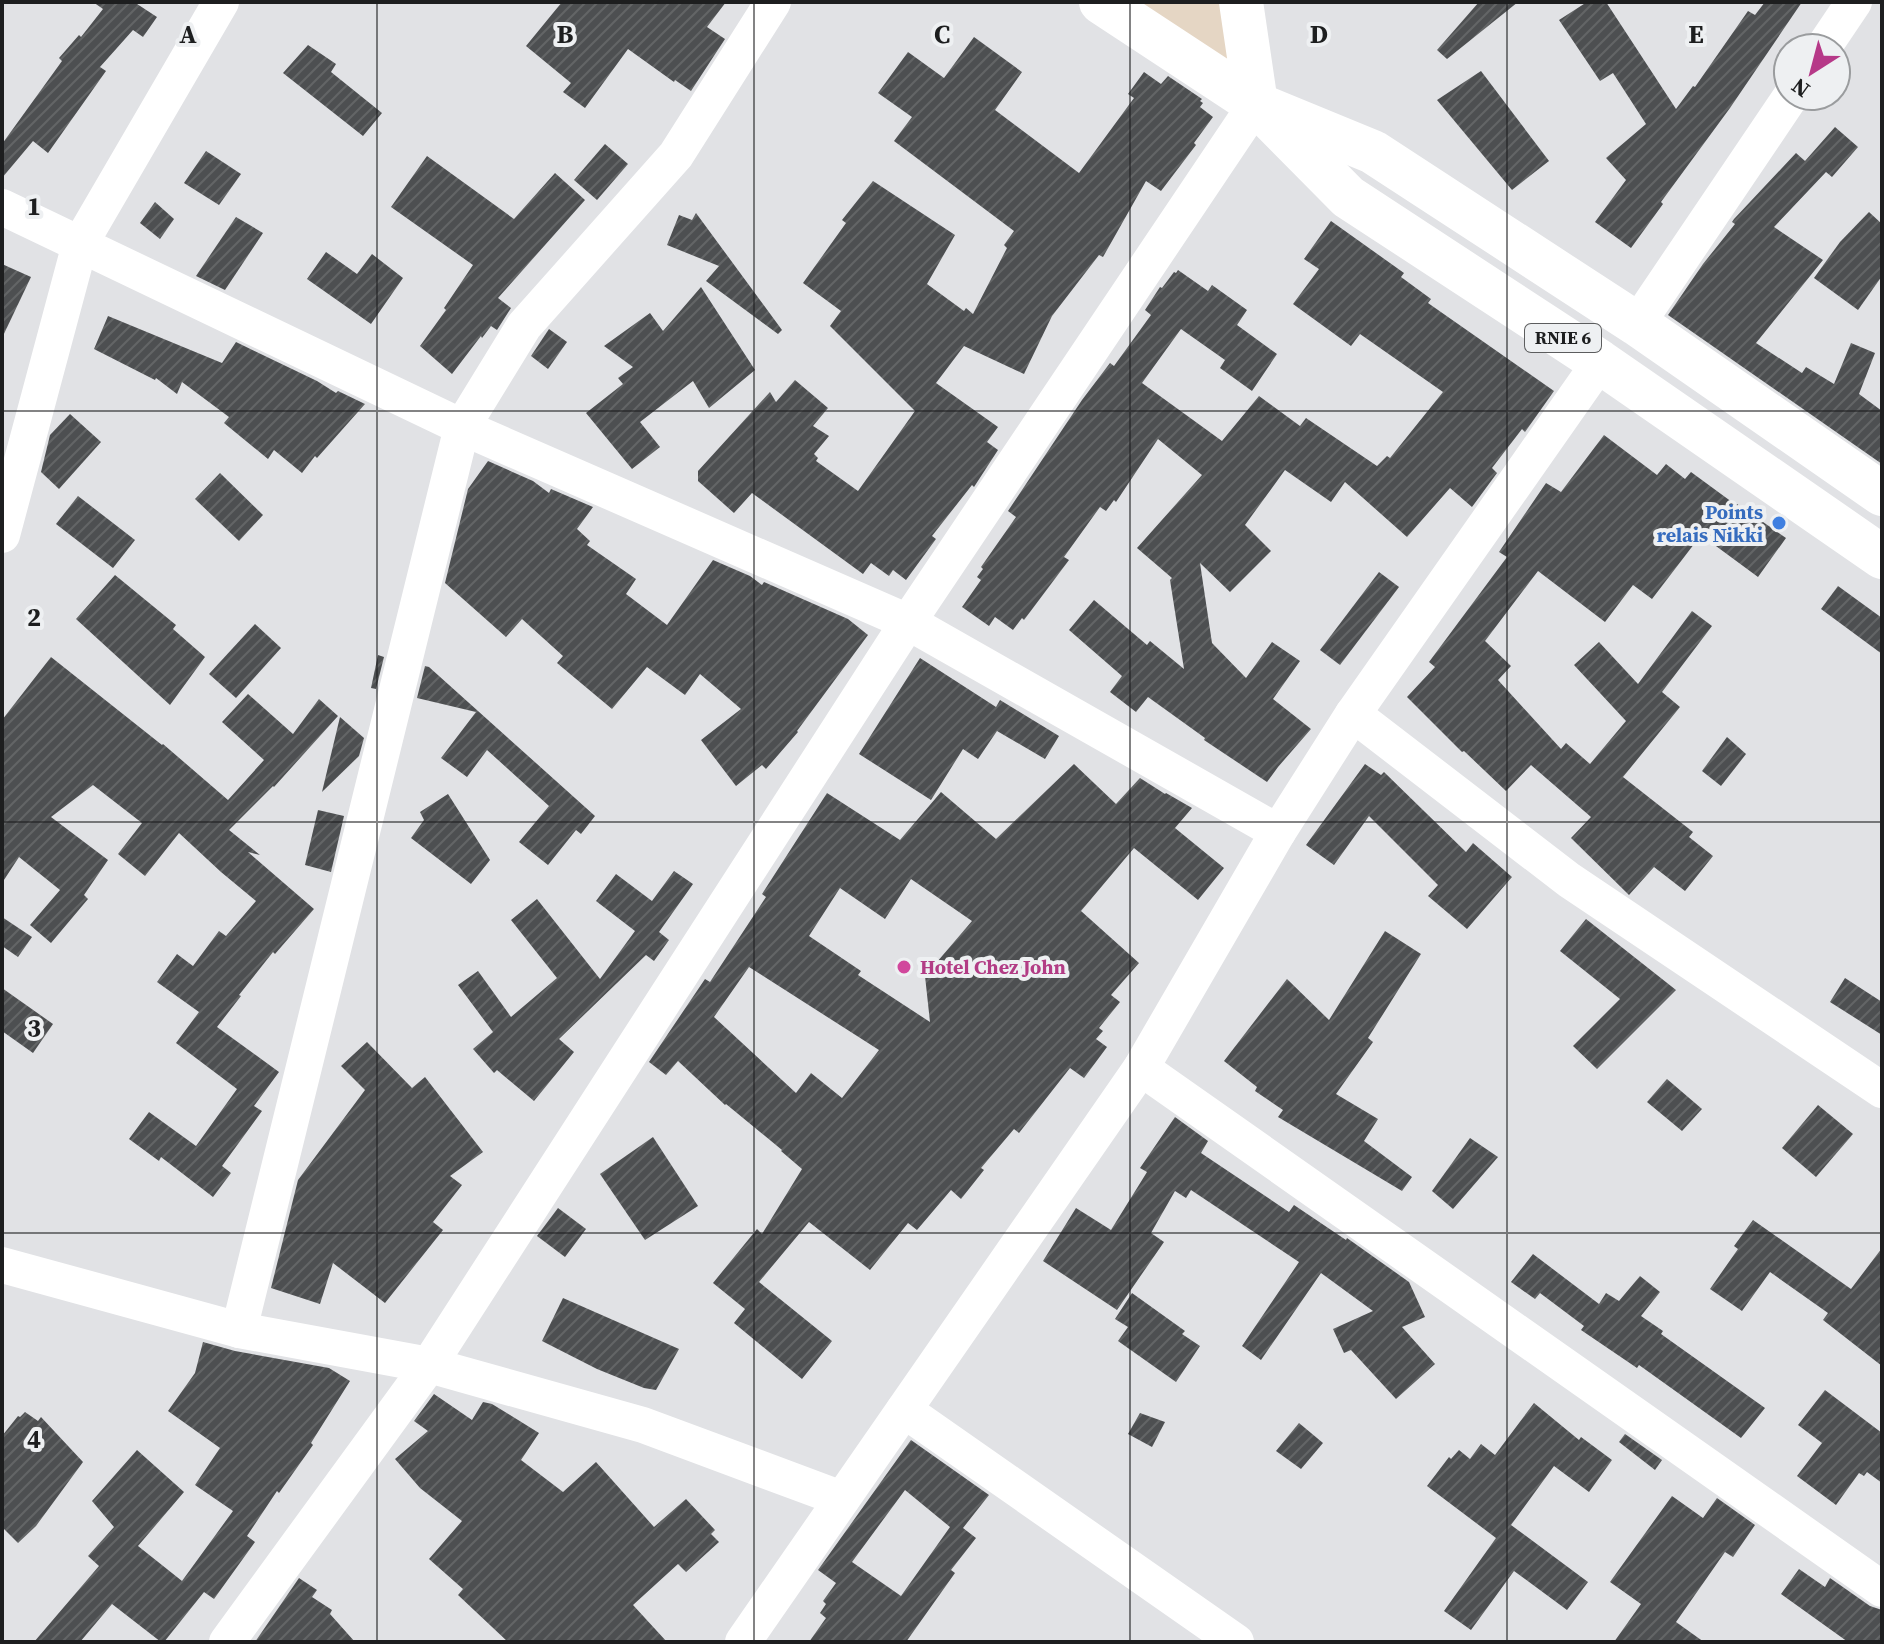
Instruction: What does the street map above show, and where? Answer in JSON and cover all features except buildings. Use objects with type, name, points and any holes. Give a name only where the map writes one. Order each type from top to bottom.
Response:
[{"type":"main road","points":[[1101,2],[1256,104]]},
{"type":"main road","points":[[1241,2],[1256,104]]},
{"type":"main road","name":"RNIE 6","points":[[1256,104],[1373,152],[1637,324],[1882,494]]},
{"type":"main road","name":"RNIE 6","points":[[1256,104],[1348,197],[1600,362],[1882,557]]},
{"type":"street","points":[[2,535],[80,244],[221,2]]},
{"type":"street","points":[[239,1330],[462,427],[524,326],[676,155],[773,2]]},
{"type":"street","points":[[1834,32],[1854,2]]},
{"type":"street","points":[[227,1642],[429,1365],[908,622],[1256,104]]},
{"type":"street","points":[[1637,324],[1780,112]]},
{"type":"street","points":[[2,207],[462,427],[908,622],[1278,832]]},
{"type":"street","points":[[743,1642],[1141,1068],[1278,832],[1353,714],[1600,362]]},
{"type":"street","points":[[1353,714],[1569,880],[1882,1090]]},
{"type":"street","points":[[1141,1068],[1882,1589]]},
{"type":"street","points":[[2,1265],[239,1330],[429,1365],[643,1425],[842,1499]]},
{"type":"street","points":[[904,1410],[1236,1642]]},
{"type":"shaded area","points":[[1128,2],[1237,2],[1252,84]]},
{"type":"place","name":"Points relais Nikki","points":[[1779,523]]},
{"type":"place","name":"Hotel Chez John","points":[[904,967]]}]
